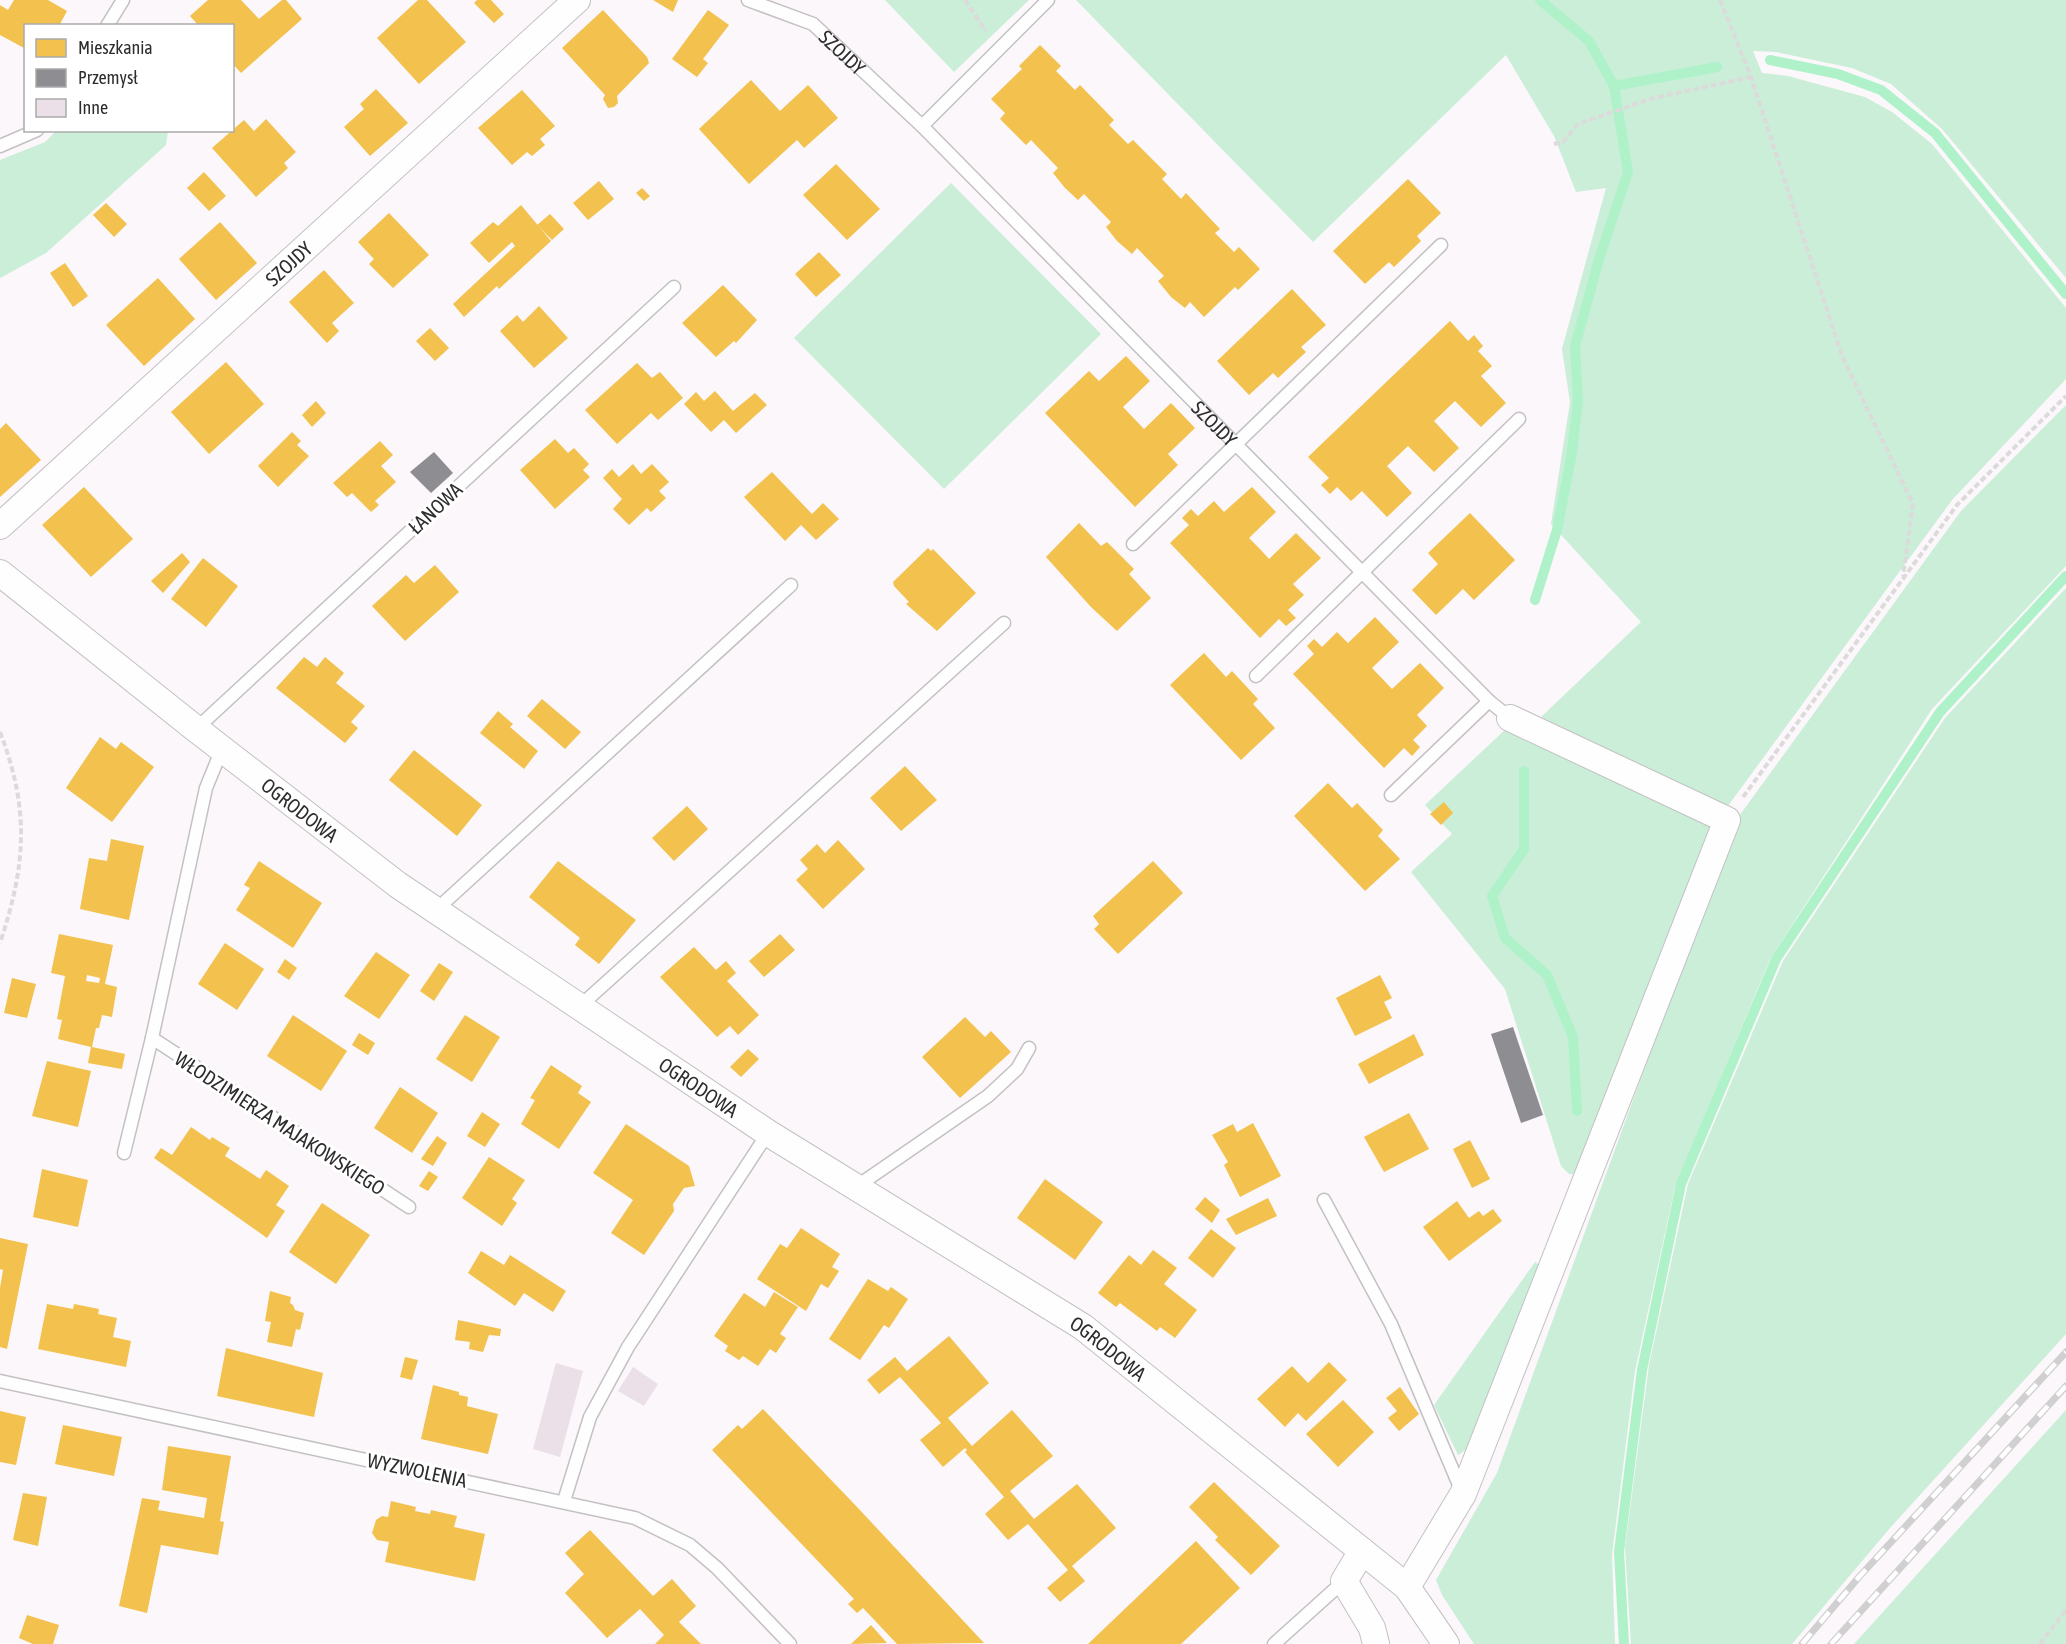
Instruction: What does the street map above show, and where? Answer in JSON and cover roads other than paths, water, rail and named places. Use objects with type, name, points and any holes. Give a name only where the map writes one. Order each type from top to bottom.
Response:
[{"type":"street","name":"SZOJDY","points":[[0,526],[577,0]]},
{"type":"street","name":"OGRODOWA","points":[[0,573],[196,729],[398,885],[768,1133],[1083,1327],[1407,1587],[1446,1644]]},
{"type":"street","points":[[1407,1587],[1463,1494],[1727,820],[1510,718]]},
{"type":"street","points":[[1362,1551],[1344,1581],[1372,1628],[1376,1644]]},
{"type":"lane","points":[[108,24],[123,0]]},
{"type":"lane","name":"SZOJDY","points":[[748,0],[813,24],[922,126],[1489,701],[1510,718]]},
{"type":"lane","points":[[922,126],[1048,0]]},
{"type":"lane","points":[[0,146],[32,132]]},
{"type":"lane","points":[[1133,544],[1441,245]]},
{"type":"lane","name":"ŁANOWA","points":[[196,729],[674,288]]},
{"type":"lane","points":[[1256,676],[1519,420]]},
{"type":"lane","points":[[436,910],[791,585]]},
{"type":"lane","points":[[579,1007],[1004,623]]},
{"type":"lane","points":[[1391,795],[1489,701]]},
{"type":"lane","name":"WŁODZIMIERZA MAJAKOWSKIEGO","points":[[124,1153],[152,1038],[206,788],[222,749]]},
{"type":"lane","name":"WŁODZIMIERZA MAJAKOWSKIEGO","points":[[152,1038],[409,1207]]},
{"type":"lane","points":[[856,1187],[988,1096],[1017,1069],[1029,1048]]},
{"type":"lane","points":[[564,1501],[590,1417],[606,1384],[627,1347],[768,1133]]},
{"type":"lane","points":[[1324,1200],[1392,1324],[1463,1494]]},
{"type":"lane","name":"WYZWOLENIA","points":[[0,1381],[635,1518],[690,1545],[717,1568],[790,1644]]},
{"type":"lane","points":[[1274,1644],[1344,1581]]},
{"type":"waterway","points":[[1540,0],[1589,41],[1614,86],[1717,67]]},
{"type":"waterway","points":[[1770,60],[1838,74],[1881,90],[1935,133],[2066,294]]},
{"type":"waterway","points":[[1535,600],[1557,530],[1571,458],[1578,401],[1575,346],[1600,256],[1628,172],[1614,86]]},
{"type":"waterway","points":[[1624,1644],[1619,1552],[1642,1370],[1681,1184],[1776,959],[1940,712],[2066,576]]},
{"type":"waterway","points":[[1524,771],[1524,849],[1492,896],[1505,938],[1547,975],[1573,1037],[1577,1111]]},
{"type":"railway","points":[[1802,1644],[1859,1577],[2066,1352]]},
{"type":"railway","points":[[1831,1644],[2066,1386]]}]
